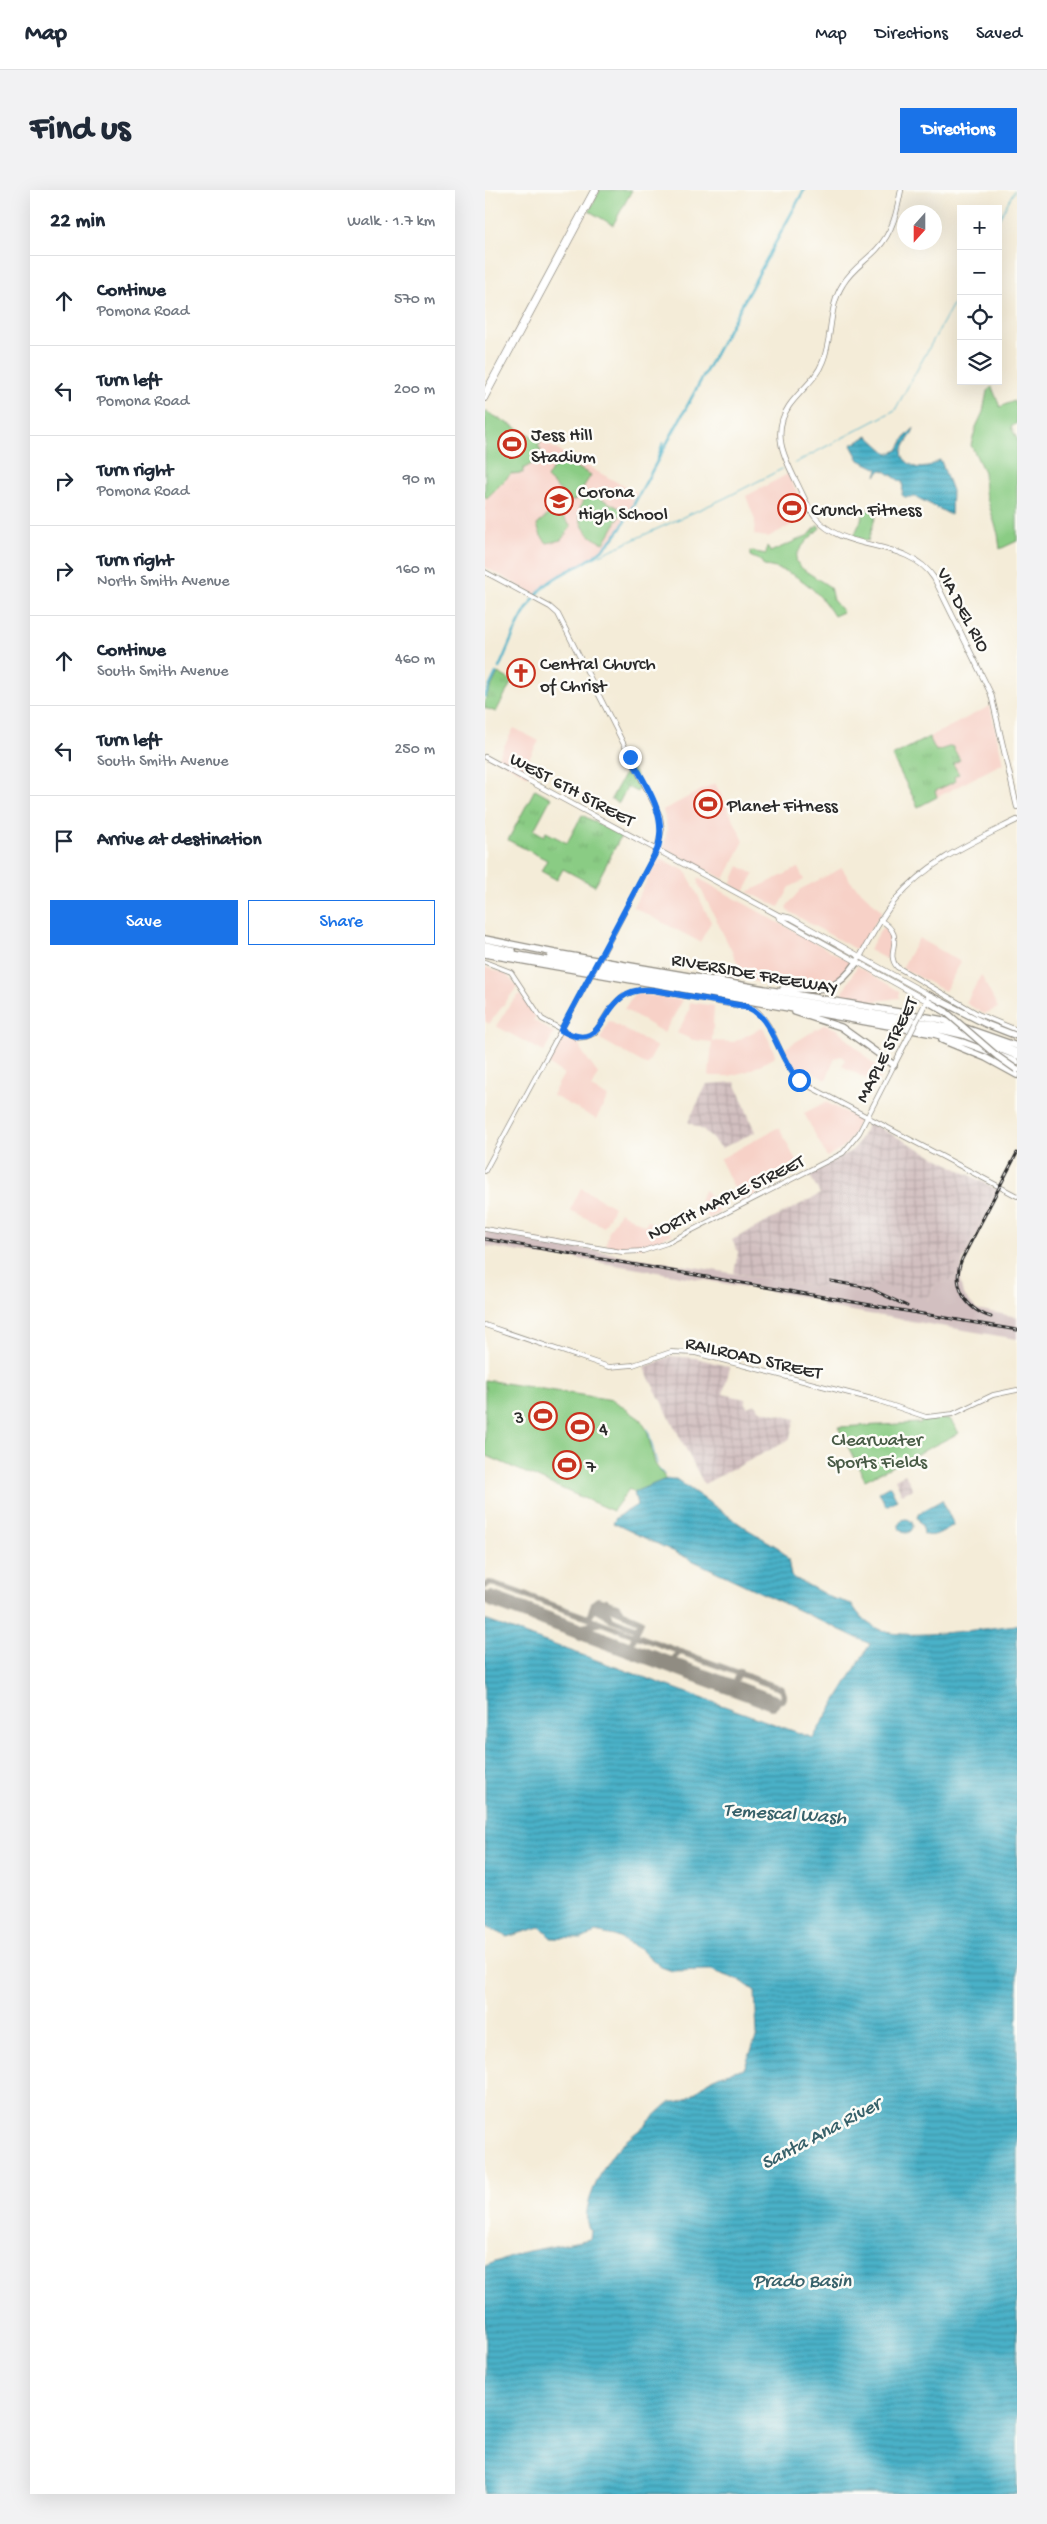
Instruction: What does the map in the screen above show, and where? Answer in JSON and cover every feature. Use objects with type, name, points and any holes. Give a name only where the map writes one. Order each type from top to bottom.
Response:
[{"type":"highway","name":"RIVERSIDE FREEWAY","points":[[485,939],[555,953],[943,1020],[1017,1046]]},
{"type":"highway","points":[[485,945],[933,1024],[960,1030],[1017,1052]]},
{"type":"highway","points":[[485,949],[941,1030],[1017,1056]]},
{"type":"highway","name":"RIVERSIDE FREEWAY","points":[[485,954],[934,1034],[1017,1062]]},
{"type":"highway","points":[[771,989],[814,990],[829,988],[844,979],[857,962]]},
{"type":"highway","points":[[927,1001],[946,1012],[993,1053],[1017,1070]]},
{"type":"highway","points":[[927,1001],[1017,1036]]},
{"type":"highway","points":[[784,1007],[841,1027],[894,1064]]},
{"type":"highway","points":[[934,1034],[1017,1075]]},
{"type":"highway","points":[[999,1039],[1017,1042]]},
{"type":"main road","points":[[485,392],[593,190]]},
{"type":"main road","points":[[485,399],[597,190]]},
{"type":"main road","name":"VIA DEL RIO","points":[[901,190],[895,218],[885,240],[851,273],[838,293],[828,345],[821,366],[784,414],[780,429],[780,444],[790,469],[813,514],[827,529],[906,555],[931,573],[991,694],[1017,807]]},
{"type":"main road","points":[[485,572],[555,610],[660,816],[662,829],[657,850],[485,1171]]},
{"type":"main road","name":"WEST 6TH STREET","points":[[485,757],[778,915],[780,918],[927,1001]]},
{"type":"main road","points":[[857,962],[881,920],[903,891],[930,867],[954,851],[1017,820]]},
{"type":"main road","name":"WEST 6TH STREET","points":[[778,915],[788,916],[860,956],[927,1001]]},
{"type":"main road","points":[[881,920],[889,925],[895,935],[893,962],[897,968],[975,1012],[1017,1030]]},
{"type":"main road","points":[[485,962],[511,972],[542,1019],[573,1037],[590,1036],[598,1028],[617,1000],[639,990],[653,990],[750,1007],[762,1016],[789,1068],[799,1080],[1017,1196]]},
{"type":"main road","name":"MAPLE STREET","points":[[867,1117],[927,1001]]},
{"type":"main road","name":"NORTH MAPLE STREET","points":[[485,1229],[611,1251],[630,1252],[653,1248],[837,1157],[854,1141],[867,1117]]},
{"type":"main road","name":"RAILROAD STREET","points":[[485,1325],[609,1367],[633,1365],[671,1352],[695,1353],[876,1400],[926,1417],[953,1414],[993,1395],[1017,1390]]},
{"type":"shaded area","name":"Corona High School","points":[[485,411],[637,493],[621,527],[608,545],[591,558],[550,580],[536,595],[485,567]]},
{"type":"shaded area","points":[[788,474],[808,516],[768,537],[754,535],[755,520],[746,496]]},
{"type":"shaded area","points":[[990,706],[1003,763],[918,807],[892,756]]},
{"type":"shaded area","points":[[514,728],[539,741],[527,762],[534,766],[528,776],[497,759]]},
{"type":"shaded area","points":[[715,783],[744,841],[724,879],[664,848],[667,829],[663,810]]},
{"type":"shaded area","points":[[659,858],[686,871],[711,922],[700,942],[633,907]]},
{"type":"shaded area","points":[[739,866],[754,874],[744,892],[731,884]]},
{"type":"shaded area","points":[[798,868],[804,880],[790,887],[779,907],[748,892]]},
{"type":"shaded area","points":[[842,868],[851,882],[882,911],[857,950],[788,911],[786,907],[801,889]]},
{"type":"shaded area","points":[[698,878],[850,962],[842,977],[820,988],[795,987],[746,980],[698,883]]},
{"type":"shaded area","points":[[886,927],[892,938],[888,960],[869,950],[882,928]]},
{"type":"shaded area","points":[[919,938],[961,962],[945,991],[902,968]]},
{"type":"shaded area","points":[[857,966],[899,991],[899,998],[868,1002],[840,998]]},
{"type":"shaded area","points":[[485,967],[506,974],[517,987],[489,1024],[485,1021]]},
{"type":"shaded area","points":[[981,975],[998,1008],[984,1014],[966,1003]]},
{"type":"shaded area","points":[[520,994],[536,1017],[533,1020],[554,1033],[544,1052],[496,1026],[511,1003]]},
{"type":"shaded area","points":[[639,994],[683,1000],[664,1033],[624,1009],[634,995]]},
{"type":"shaded area","points":[[690,1002],[714,1006],[712,1041],[734,1042],[763,1027],[775,1054],[774,1058],[748,1071],[729,1076],[709,1076],[712,1042],[693,1040],[677,1033],[689,1011]]},
{"type":"shaded area","points":[[609,1021],[657,1047],[647,1065],[600,1039]]},
{"type":"shaded area","points":[[825,1024],[838,1030],[872,1063],[884,1069],[877,1085],[842,1066],[845,1060],[841,1056],[835,1058],[826,1080],[809,1070],[805,1077],[801,1075],[784,1049]]},
{"type":"shaded area","points":[[566,1036],[578,1040],[581,1050],[598,1074],[591,1088],[608,1097],[596,1119],[552,1095],[564,1074],[548,1064],[562,1037]]},
{"type":"shaded area","points":[[735,1082],[755,1132],[722,1148],[703,1130],[688,1122],[707,1084]]},
{"type":"shaded area","points":[[826,1102],[860,1120],[850,1140],[842,1148],[827,1157],[804,1113]]},
{"type":"shaded area","points":[[868,1124],[872,1124],[996,1189],[958,1263],[954,1280],[935,1285],[926,1303],[827,1285],[819,1287],[734,1273],[738,1252],[732,1240],[820,1194],[809,1174],[851,1151],[857,1145]]},
{"type":"shaded area","points":[[777,1128],[780,1129],[801,1171],[741,1202],[720,1159]]},
{"type":"shaded area","points":[[997,1187],[1000,1190],[963,1261],[960,1281],[963,1294],[976,1309],[1017,1317],[1017,1339],[822,1306],[822,1300],[562,1256],[557,1258],[485,1246],[485,1231],[819,1287],[827,1285],[872,1292],[879,1282],[909,1298],[912,1293],[927,1301],[935,1285],[954,1280],[958,1263]]},
{"type":"shaded area","points":[[581,1188],[614,1207],[604,1227],[570,1210]]},
{"type":"shaded area","points":[[705,1189],[720,1212],[709,1219],[699,1201]]},
{"type":"shaded area","points":[[620,1212],[644,1225],[648,1221],[673,1234],[640,1248],[632,1246],[619,1249],[610,1248],[606,1244],[609,1231]]},
{"type":"shaded area","points":[[670,1356],[696,1358],[730,1367],[723,1394],[745,1399],[747,1407],[755,1404],[760,1410],[795,1419],[789,1440],[704,1484],[644,1368]]},
{"type":"shaded area","points":[[905,1474],[913,1489],[902,1494],[895,1479]]},
{"type":"green space","points":[[600,190],[632,190],[613,225],[589,211]]},
{"type":"green space","points":[[992,387],[1000,407],[1014,401],[1017,408],[1017,423],[1011,427],[1017,439],[1017,541],[1000,549],[998,534],[985,492],[984,472],[971,445],[983,412],[987,391]]},
{"type":"green space","name":"Jess Hill Stadium","points":[[485,411],[541,441],[538,447],[541,449],[535,462],[523,469],[523,473],[511,474],[487,498],[485,497]]},
{"type":"green space","points":[[559,458],[591,475],[575,500],[571,501],[547,478]]},
{"type":"green space","points":[[588,492],[621,509],[622,512],[604,543],[589,535],[581,522],[580,508]]},
{"type":"green space","points":[[556,507],[571,527],[561,540],[547,543],[541,536],[537,525]]},
{"type":"green space","points":[[866,509],[877,512],[868,541],[854,536]]},
{"type":"green space","points":[[818,525],[820,528],[800,549],[797,562],[807,572],[830,587],[833,600],[843,612],[834,616],[821,598],[805,582],[786,571],[764,566],[761,561],[750,556],[750,551],[766,554],[767,546],[770,552],[809,535]]},
{"type":"green space","points":[[498,673],[512,681],[496,712],[485,708],[485,700]]},
{"type":"green space","points":[[929,737],[936,751],[952,746],[960,760],[953,764],[959,774],[954,777],[956,781],[935,791],[937,797],[918,807],[892,756]]},
{"type":"green space","points":[[630,764],[641,785],[637,792],[627,787],[619,803],[611,799]]},
{"type":"green space","points":[[535,789],[551,798],[534,830],[544,836],[546,832],[567,843],[582,815],[621,836],[595,886],[563,869],[557,880],[541,871],[547,860],[508,840]]},
{"type":"green space","points":[[485,1380],[613,1400],[640,1419],[647,1430],[655,1464],[666,1479],[634,1492],[629,1489],[613,1511],[485,1455]]},
{"type":"green space","name":"Clearwater Sports Fields","points":[[950,1419],[959,1433],[865,1480],[838,1427],[921,1423],[921,1420]]},
{"type":"water","points":[[914,428],[903,448],[904,458],[918,468],[928,467],[939,460],[941,461],[952,491],[951,515],[916,497],[905,497],[902,495],[903,483],[885,471],[881,470],[876,476],[878,469],[859,460],[851,445],[868,436],[888,454],[898,450],[905,437]]},
{"type":"water","name":"Prado Basin","points":[[666,1479],[676,1479],[747,1529],[779,1548],[788,1559],[791,1576],[832,1598],[852,1604],[864,1620],[883,1631],[928,1634],[1017,1625],[1017,2494],[485,2494],[485,2266],[519,2253],[590,2239],[591,2231],[587,2224],[588,2204],[597,2181],[616,2150],[670,2102],[683,2100],[717,2076],[744,2069],[757,2035],[755,1991],[741,1981],[711,1970],[672,1971],[661,1967],[641,1950],[615,1936],[595,1932],[582,1939],[551,1938],[540,1927],[507,1937],[485,1925],[485,1620],[813,1738],[870,1644],[613,1523],[616,1518],[637,1505],[634,1492]]},
{"type":"water","points":[[890,1486],[897,1500],[886,1506],[879,1492]]},
{"type":"water","points":[[942,1500],[954,1525],[935,1535],[924,1534],[917,1517],[919,1513]]},
{"type":"water","points":[[903,1519],[909,1519],[913,1526],[909,1533],[903,1533],[899,1529],[899,1523]]},
{"type":"waterway","points":[[499,668],[518,624],[538,593],[563,573],[599,553],[621,528],[804,190]]},
{"type":"waterway","points":[[1002,214],[1014,191]]},
{"type":"waterway","points":[[795,463],[895,410],[957,297]]},
{"type":"waterway","points":[[657,460],[663,443]]},
{"type":"waterway","points":[[591,559],[725,498],[782,469]]},
{"type":"waterway","points":[[485,696],[496,673]]},
{"type":"waterway","points":[[648,1429],[657,1464]]},
{"type":"waterway","points":[[659,1469],[669,1479]]},
{"type":"taxiway","points":[[485,1586],[489,1583],[495,1584],[782,1689],[784,1695],[782,1700],[772,1702]]},
{"type":"taxiway","points":[[485,1594],[491,1599]]},
{"type":"taxiway","points":[[589,1618],[594,1603],[598,1600],[617,1606],[620,1610]]},
{"type":"taxiway","points":[[606,1601],[611,1608],[641,1621],[629,1650]]},
{"type":"taxiway","points":[[594,1603],[605,1607],[611,1619],[638,1629]]},
{"type":"taxiway","points":[[592,1608],[610,1618]]},
{"type":"taxiway","points":[[565,1626],[578,1628],[601,1623]]},
{"type":"taxiway","points":[[590,1625],[587,1628],[588,1632],[597,1638]]},
{"type":"taxiway","points":[[682,1652],[677,1654],[674,1660],[682,1669]]},
{"type":"taxiway","points":[[661,1661],[668,1662],[675,1658]]},
{"type":"taxiway","points":[[722,1684],[734,1683],[740,1671]]},
{"type":"runway","points":[[491,1599],[772,1702]]},
{"type":"railway","points":[[991,1317],[967,1302],[959,1287],[959,1269],[962,1259],[1017,1153]]},
{"type":"railway","points":[[485,1239],[1017,1330]]},
{"type":"railway","points":[[831,1281],[869,1288],[907,1306]]},
{"type":"place","name":"Jess Hill Stadium","points":[[512,444]]},
{"type":"place","name":"Corona High School","points":[[559,501]]},
{"type":"place","name":"Crunch Fitness","points":[[792,508]]},
{"type":"place","name":"Central Church of Christ","points":[[521,673]]},
{"type":"place","name":"Planet Fitness","points":[[708,804]]},
{"type":"place","name":"3","points":[[543,1416]]},
{"type":"place","name":"4","points":[[580,1427]]},
{"type":"place","name":"7","points":[[567,1465]]},
{"type":"route","points":[[630,757],[660,816],[661,839],[657,850],[561,1030],[573,1037],[590,1036],[595,1033],[617,1000],[631,992],[646,989],[750,1007],[762,1016],[789,1068],[799,1080]]},
{"type":"water label","name":"Temescal Wash","points":[[785,1812]]},
{"type":"water label","name":"Santa Ana River","points":[[820,2132]]}]
